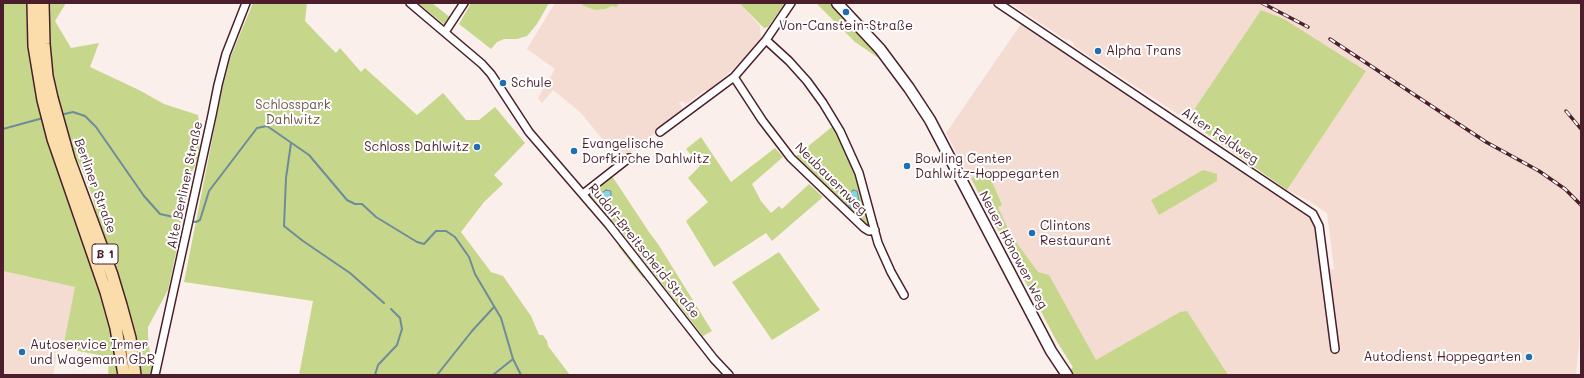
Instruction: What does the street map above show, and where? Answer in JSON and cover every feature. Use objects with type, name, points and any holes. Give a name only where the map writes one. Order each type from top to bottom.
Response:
[{"type":"main road","name":"Berliner Straße","points":[[32,3],[34,46],[47,99],[57,138],[106,292],[118,340],[124,375]]},
{"type":"main road","name":"Berliner Straße","points":[[43,3],[47,99]]},
{"type":"main road","name":"Neuer Hönower Weg","points":[[837,3],[871,38],[890,61],[930,120],[1049,346],[1067,375]]},
{"type":"main road","name":"Berliner Straße","points":[[57,138],[114,282],[130,338],[135,375]]},
{"type":"street","name":"Alte Berliner Straße","points":[[155,375],[218,85],[226,54],[246,3]]},
{"type":"street","name":"Rudolf-Breitscheid-Straße","points":[[410,3],[482,64],[491,74],[529,132],[583,194],[714,359],[729,375]]},
{"type":"street","points":[[445,32],[464,3]]},
{"type":"street","points":[[660,132],[734,77],[766,40],[791,3]]},
{"type":"street","name":"Alter Feldweg","points":[[998,3],[1313,214],[1319,226],[1336,349]]},
{"type":"street","name":"Neubauernweg","points":[[766,40],[789,60],[807,81],[823,102],[840,132],[860,173],[875,230],[885,260],[904,295]]},
{"type":"street","name":"Neubauernweg","points":[[734,77],[762,120],[791,158],[864,228],[869,231],[875,230]]},
{"type":"street","points":[[583,194],[629,158]]},
{"type":"shaded area","points":[[555,3],[739,3],[760,26],[761,40],[734,68],[707,92],[705,90],[686,104],[682,101],[679,103],[684,110],[622,159],[609,147],[580,112],[553,90],[542,103],[538,98],[555,69],[527,49]]},
{"type":"shaded area","points":[[1010,3],[1581,3],[1581,322],[1576,375],[1079,375],[1056,340],[946,133],[1021,24],[1312,217],[1321,270],[1334,269],[1327,213],[1309,201],[1287,190],[1365,71],[1261,10],[1187,120],[1074,46],[1074,43],[1069,39],[1066,40]]},
{"type":"shaded area","points":[[3,271],[76,287],[63,348],[58,348],[53,375],[3,375]]},
{"type":"green space","points":[[3,3],[29,3],[108,311],[120,375],[108,375],[109,357],[63,348],[75,287],[3,271]]},
{"type":"green space","points":[[48,3],[66,3],[55,21],[71,48],[99,43],[90,67],[139,90],[164,104],[198,115],[201,136],[197,162],[188,179],[188,189],[168,290],[148,327],[151,363],[153,364],[150,375],[139,375],[131,319],[119,276],[98,219],[92,196],[82,169],[70,147],[57,97],[52,70],[48,37]]},
{"type":"green space","name":"Schlosspark Dahlwitz","points":[[253,3],[307,3],[305,21],[328,45],[336,53],[340,48],[361,72],[365,68],[417,115],[443,93],[466,120],[479,120],[495,107],[525,143],[494,175],[503,184],[484,202],[461,232],[491,272],[503,276],[531,316],[539,335],[543,335],[548,346],[570,375],[299,375],[313,301],[184,282],[222,90],[231,56]]},
{"type":"green space","points":[[418,3],[432,3],[451,18],[446,26]]},
{"type":"green space","points":[[471,3],[549,3],[537,24],[527,36],[517,39],[504,39],[497,42],[491,49],[459,24]]},
{"type":"green space","points":[[580,3],[619,3],[617,7],[612,6],[605,9],[595,10]]},
{"type":"green space","points":[[739,3],[785,3],[768,27],[764,28]]},
{"type":"green space","points":[[816,3],[829,3],[880,55],[877,57],[855,42]]},
{"type":"green space","points":[[1261,10],[1284,19],[1366,71],[1287,190],[1187,120]]},
{"type":"green space","points":[[833,126],[848,153],[858,177],[871,223],[867,227],[795,157]]},
{"type":"green space","points":[[701,137],[731,182],[775,148],[783,157],[752,184],[761,201],[771,213],[779,206],[782,209],[809,184],[823,197],[772,241],[766,233],[714,267],[686,221],[708,202],[688,178],[700,166],[686,149]]},
{"type":"green space","points":[[987,170],[1002,205],[998,207],[1011,235],[1038,272],[1049,275],[1096,360],[1180,312],[1187,311],[1228,375],[1072,375],[1069,371],[1073,367],[1056,340],[971,178]]},
{"type":"green space","points":[[1203,170],[1217,174],[1217,181],[1159,215],[1151,200]]},
{"type":"green space","points":[[612,176],[658,244],[712,331],[703,336],[610,217],[588,193]]},
{"type":"green space","points":[[620,245],[645,277],[643,278],[618,246]]},
{"type":"green space","points":[[779,252],[820,310],[772,340],[732,282]]},
{"type":"water","points":[[606,190],[611,191],[611,200],[608,206],[604,205],[599,198],[600,194]]},
{"type":"water","points":[[853,190],[857,191],[860,205],[858,208],[852,209],[845,201]]},
{"type":"waterway","points":[[60,115],[73,112],[85,116],[96,127],[144,196],[160,214],[187,220]]},
{"type":"waterway","points":[[3,129],[43,118]]},
{"type":"waterway","points":[[191,221],[196,222],[200,220],[209,191],[257,128],[267,126],[309,155],[347,200],[355,204],[362,204],[376,217],[417,242],[424,244],[436,231],[446,231],[455,237],[469,257],[475,274],[501,318],[513,359],[521,375]]},
{"type":"waterway","points":[[291,143],[286,178],[284,226],[350,273],[384,303]]},
{"type":"waterway","points":[[437,375],[472,331],[494,307]]},
{"type":"waterway","points":[[375,375],[378,365],[397,345],[402,329],[400,318],[391,309]]},
{"type":"waterway","points":[[493,375],[513,359]]},
{"type":"railway","points":[[1262,3],[1308,27]]},
{"type":"railway","points":[[1330,39],[1486,142],[1539,171],[1565,189],[1581,205]]},
{"type":"railway","points":[[1566,111],[1581,129]]},
{"type":"place","name":"Von-Canstein-Straße","points":[[846,12]]},
{"type":"place","name":"Alpha Trans","points":[[1098,51]]},
{"type":"place","name":"Schule","points":[[503,83]]},
{"type":"place","name":"Schloss Dahlwitz","points":[[477,147]]},
{"type":"place","name":"Evangelische Dorfkirche Dahlwitz","points":[[574,151]]},
{"type":"place","name":"Bowling Center Dahlwitz-Hoppegarten","points":[[907,166]]},
{"type":"place","name":"Clintons Restaurant","points":[[1032,233]]},
{"type":"place","name":"Autoservice Irmer und Wagemann GbR","points":[[22,352]]},
{"type":"place","name":"Autodienst Hoppegarten","points":[[1529,357]]}]
